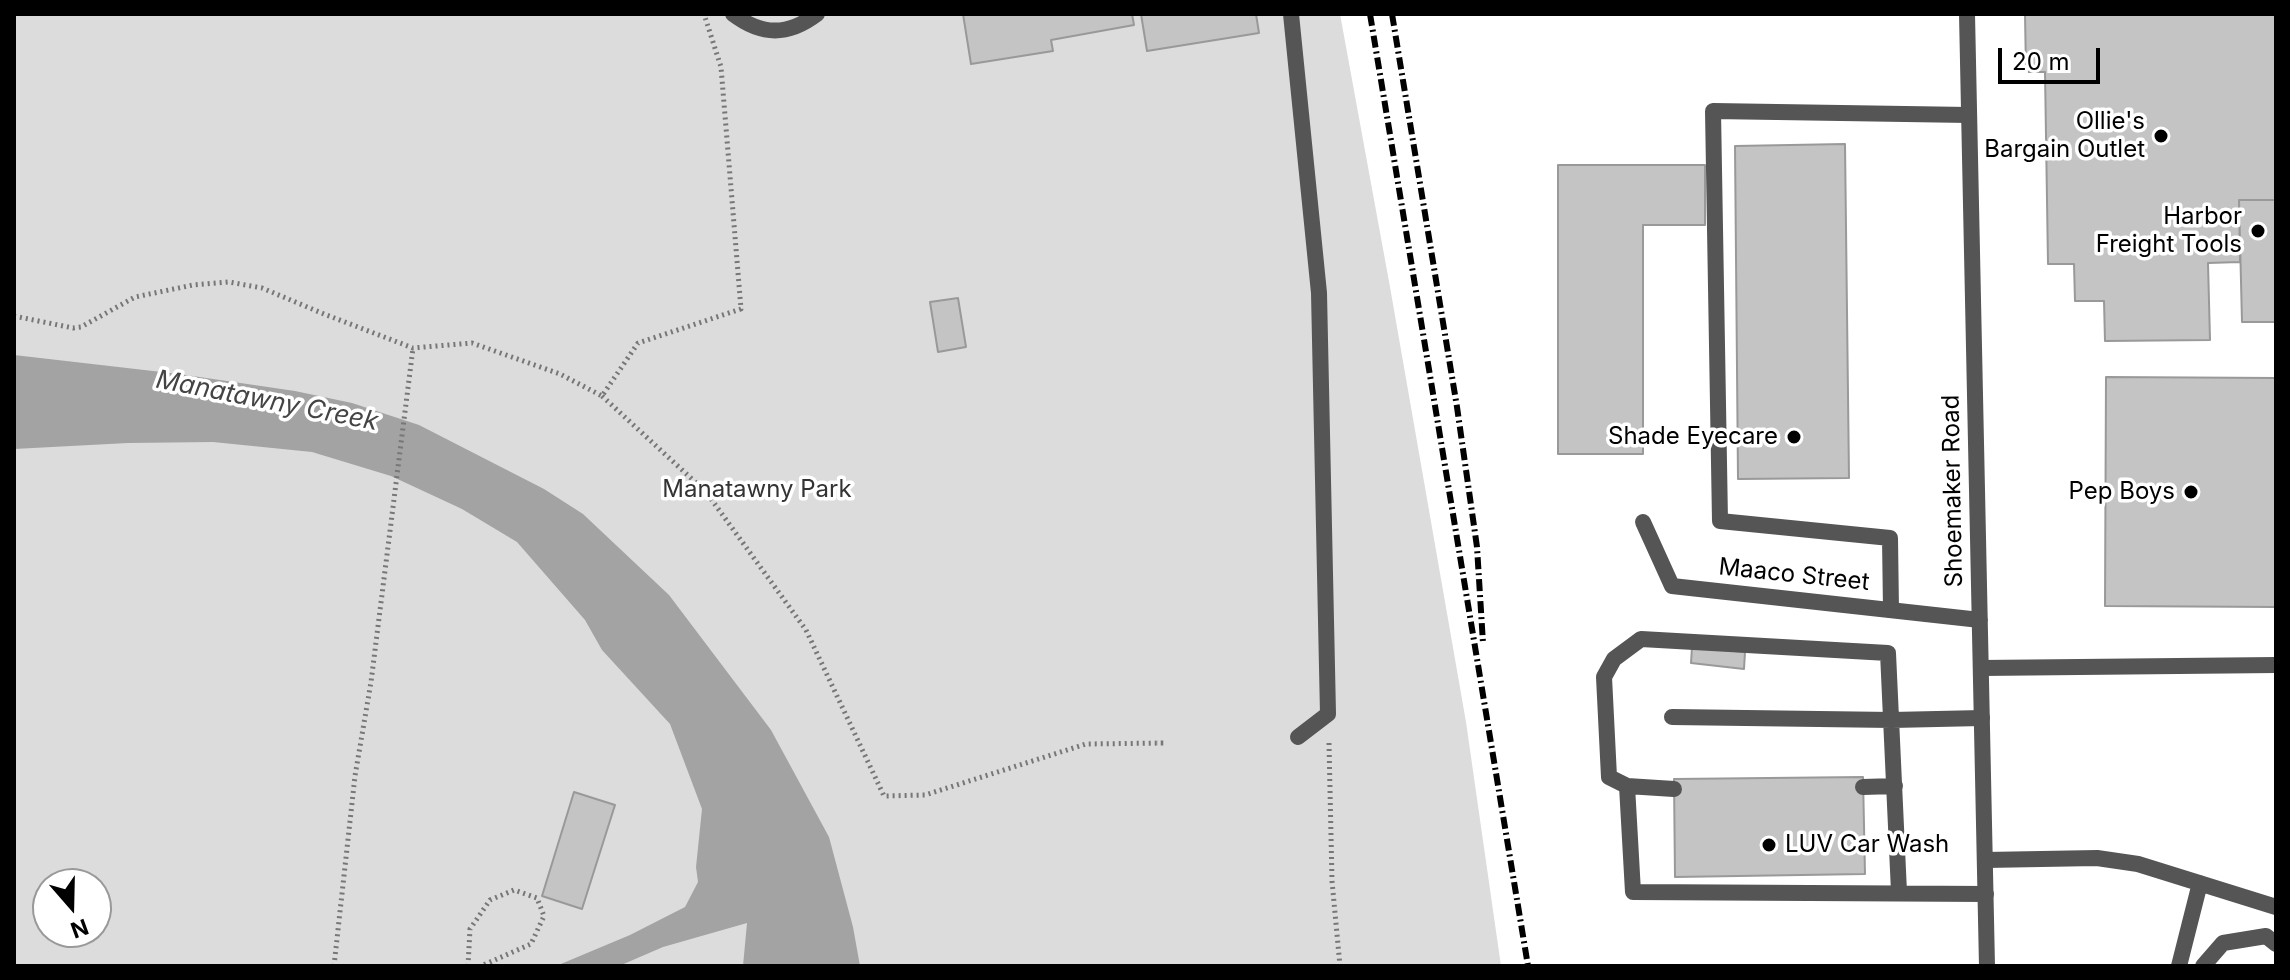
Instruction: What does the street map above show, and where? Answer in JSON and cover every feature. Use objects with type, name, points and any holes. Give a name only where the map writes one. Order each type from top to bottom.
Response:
[{"type":"street","points":[[733,14],[746,24],[766,31],[785,30],[804,24],[817,14]]},
{"type":"street","points":[[1291,14],[1319,293],[1328,714],[1298,737]]},
{"type":"street","name":"Shoemaker Road","points":[[1967,14],[1987,966]]},
{"type":"street","points":[[1891,610],[1890,538],[1720,521],[1713,111],[1969,115]]},
{"type":"street","name":"Maaco Street","points":[[1643,522],[1672,586],[1980,620]]},
{"type":"street","points":[[1674,789],[1627,786],[1609,777],[1604,677],[1614,659],[1641,639],[1888,653],[1899,892]]},
{"type":"street","points":[[1981,668],[2276,665]]},
{"type":"street","points":[[1672,717],[1982,718]]},
{"type":"street","points":[[1627,786],[1633,892],[1986,894]]},
{"type":"street","points":[[1863,787],[1895,786]]},
{"type":"street","points":[[1985,860],[2097,858],[2138,864],[2276,907]]},
{"type":"street","points":[[2179,966],[2200,883]]},
{"type":"street","points":[[2203,966],[2223,943],[2266,936],[2276,944]]},
{"type":"path","points":[[602,396],[638,343],[741,309],[721,67],[704,14]]},
{"type":"path","points":[[14,316],[66,328],[81,327],[135,297],[193,285],[229,282],[262,288],[413,348],[472,343],[560,374],[602,396],[706,492],[806,630],[884,796],[925,795],[1086,744],[1165,743],[1157,743]]},
{"type":"path","points":[[334,966],[355,776],[371,682],[413,348]]},
{"type":"path","points":[[1328,714],[1332,881],[1340,966]]},
{"type":"path","points":[[468,966],[470,929],[490,900],[514,890],[537,898],[544,916],[531,944],[481,966]]},
{"type":"green space","name":"Manatawny Park","points":[[14,14],[1340,14],[1466,722],[1501,966],[14,966]]},
{"type":"water","name":"Manatawny Creek","points":[[14,355],[179,374],[295,391],[352,403],[419,425],[544,489],[583,514],[669,595],[771,730],[829,837],[860,966],[743,966],[747,923],[663,947],[619,966],[556,966],[630,935],[685,907],[698,882],[696,867],[702,809],[670,724],[602,650],[585,620],[517,542],[462,509],[391,476],[312,452],[213,442],[14,449]]},
{"type":"building","points":[[963,14],[1132,14],[1134,25],[1051,40],[1053,51],[971,64]]},
{"type":"building","points":[[1141,14],[1256,14],[1259,33],[1147,51]]},
{"type":"building","name":"Ollie's Bargain Outlet","points":[[2025,14],[2276,14],[2276,200],[2239,200],[2240,262],[2208,263],[2210,340],[2105,341],[2104,301],[2075,301],[2074,264],[2048,264],[2045,72],[2026,72]]},
{"type":"building","points":[[1845,144],[1849,478],[1738,479],[1735,146]]},
{"type":"building","points":[[1558,165],[1705,165],[1705,225],[1643,225],[1643,454],[1558,454]]},
{"type":"building","name":"Harbor Freight Tools","points":[[2239,200],[2276,200],[2276,322],[2242,322]]},
{"type":"building","points":[[958,298],[966,347],[938,352],[930,302]]},
{"type":"building","name":"Pep Boys","points":[[2106,377],[2276,378],[2276,607],[2105,606]]},
{"type":"building","points":[[1692,647],[1745,652],[1744,669],[1691,663]]},
{"type":"building","name":"LUV Car Wash","points":[[1863,777],[1865,874],[1675,877],[1674,779]]},
{"type":"building","points":[[574,792],[615,805],[582,909],[542,896]]},
{"type":"railway","points":[[1370,14],[1528,966]]},
{"type":"railway","points":[[1392,14],[1457,407],[1477,547],[1483,643]]},
{"type":"place","name":"Ollie's Bargain Outlet","points":[[2161,136]]},
{"type":"place","name":"Harbor Freight Tools","points":[[2258,231]]},
{"type":"place","name":"Shade Eyecare","points":[[1794,437]]},
{"type":"place","name":"Pep Boys","points":[[2191,492]]},
{"type":"place","name":"LUV Car Wash","points":[[1769,845]]}]
